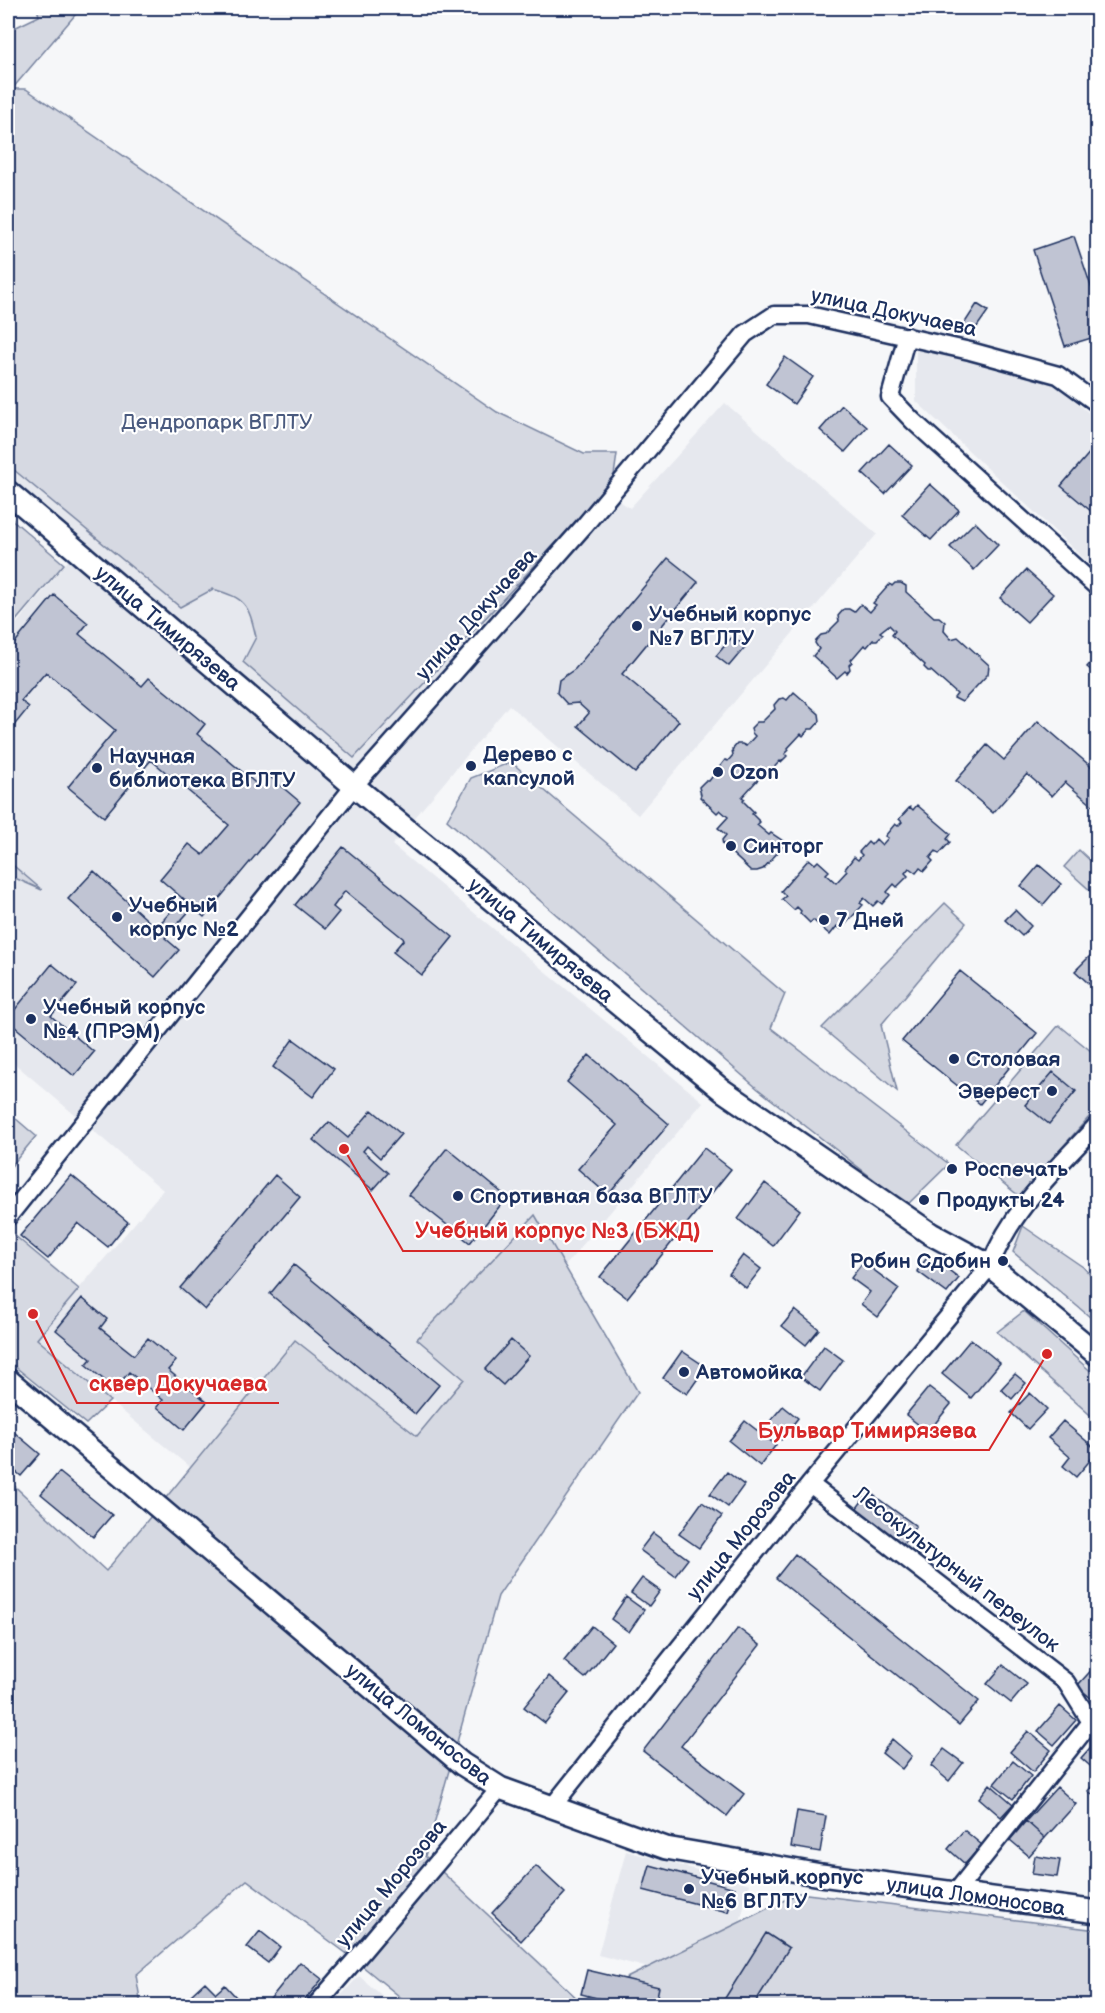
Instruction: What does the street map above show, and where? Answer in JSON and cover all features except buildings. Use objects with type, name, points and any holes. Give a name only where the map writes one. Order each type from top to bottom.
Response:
[{"type":"main road","name":"улица Тимирязева","points":[[8,492],[354,786],[722,1090],[931,1234],[990,1266],[1098,1355]]},
{"type":"main road","name":"улица Ломоносова","points":[[8,1380],[462,1764],[500,1788],[666,1848],[821,1875],[1098,1912]]},
{"type":"street","name":"улица Докучаева","points":[[8,1217],[354,786],[597,511],[745,334],[774,315],[809,315],[970,351],[1058,375],[1098,404]]},
{"type":"street","points":[[907,336],[890,397],[913,421],[1098,588]]},
{"type":"street","name":"улица Морозова","points":[[552,1807],[810,1484],[990,1266],[997,1248],[1020,1209],[1098,1124]]},
{"type":"street","name":"Лесокультурный переулок","points":[[810,1484],[1066,1682],[1091,1722],[956,1892]]},
{"type":"street","name":"улица Морозова","points":[[315,2006],[500,1788]]},
{"type":"shaded area","points":[[8,95],[630,508],[725,403],[877,534],[638,815],[509,705],[392,845],[703,1102],[373,1494],[193,1470],[36,1339],[163,1190],[8,1058],[8,634],[85,540],[8,475]]},
{"type":"shaded area","points":[[916,350],[955,354],[1052,381],[1097,420],[1097,571],[916,401]]},
{"type":"shaded area","points":[[626,1851],[750,1884],[723,1987],[598,1955]]},
{"type":"shaded area","points":[[359,1976],[393,2005],[332,2005]]},
{"type":"green space","name":"Дендропарк ВГЛТУ","points":[[37,8],[81,8],[12,89],[26,89],[497,412],[584,454],[617,454],[613,482],[354,758],[243,662],[256,637],[251,617],[244,604],[233,596],[213,589],[180,607],[8,465],[8,31],[39,16]]},
{"type":"green space","points":[[8,516],[64,564],[8,630]]},
{"type":"green space","points":[[511,762],[785,994],[771,1028],[949,1164],[907,1205],[758,1089],[447,820],[471,778]]},
{"type":"green space","points":[[1079,850],[1097,867],[1097,887],[1093,893],[1064,867]]},
{"type":"green space","points":[[8,861],[42,890],[8,875]]},
{"type":"green space","points":[[945,903],[966,923],[881,1025],[897,1091],[822,1028]]},
{"type":"green space","points":[[1059,1025],[1097,1056],[1097,1108],[1019,1196],[956,1145]]},
{"type":"green space","points":[[8,1112],[36,1136],[8,1170]]},
{"type":"green space","points":[[535,1215],[638,1392],[498,1596],[425,1856],[580,2001],[799,1893],[1097,1930],[1097,2005],[410,2005],[350,1956],[247,1880],[136,1975],[141,2005],[8,2005],[8,1480],[106,1571],[295,1340],[417,1436],[464,1379],[417,1339]]},
{"type":"green space","points":[[1023,1226],[1083,1267],[1097,1282],[1097,1323],[1013,1252]]},
{"type":"green space","points":[[8,1230],[79,1289],[37,1339],[110,1401],[86,1424],[8,1361]]},
{"type":"green space","points":[[1024,1311],[1097,1377],[1097,1421],[997,1332]]},
{"type":"place","name":"Учебный корпус №7 ВГЛТУ","points":[[637,626]]},
{"type":"place","name":"Дерево с капсулой","points":[[471,766]]},
{"type":"place","name":"Научная библиотека ВГЛТУ","points":[[97,768]]},
{"type":"place","name":"Ozon","points":[[718,772]]},
{"type":"place","name":"Синторг","points":[[731,846]]},
{"type":"place","name":"Учебный корпус №2","points":[[117,917]]},
{"type":"place","name":"7 Дней","points":[[824,920]]},
{"type":"place","name":"Учебный корпус №4 (ПРЭМ)","points":[[31,1019]]},
{"type":"place","name":"Столовая","points":[[954,1059]]},
{"type":"place","name":"Эверест","points":[[1052,1091]]},
{"type":"place","name":"Учебный корпус №3 (БЖД)","points":[[344,1149]]},
{"type":"place","name":"Роспечать","points":[[952,1169]]},
{"type":"place","name":"Спортивная база ВГЛТУ","points":[[458,1196]]},
{"type":"place","name":"Продукты 24","points":[[924,1200]]},
{"type":"place","name":"Робин Сдобин","points":[[1003,1261]]},
{"type":"place","name":"сквер Докучаева","points":[[33,1314]]},
{"type":"place","name":"Бульвар Тимирязева","points":[[1047,1354]]},
{"type":"place","name":"Автомойка","points":[[684,1372]]},
{"type":"place","name":"Учебный корпус №6 ВГЛТУ","points":[[689,1889]]}]
